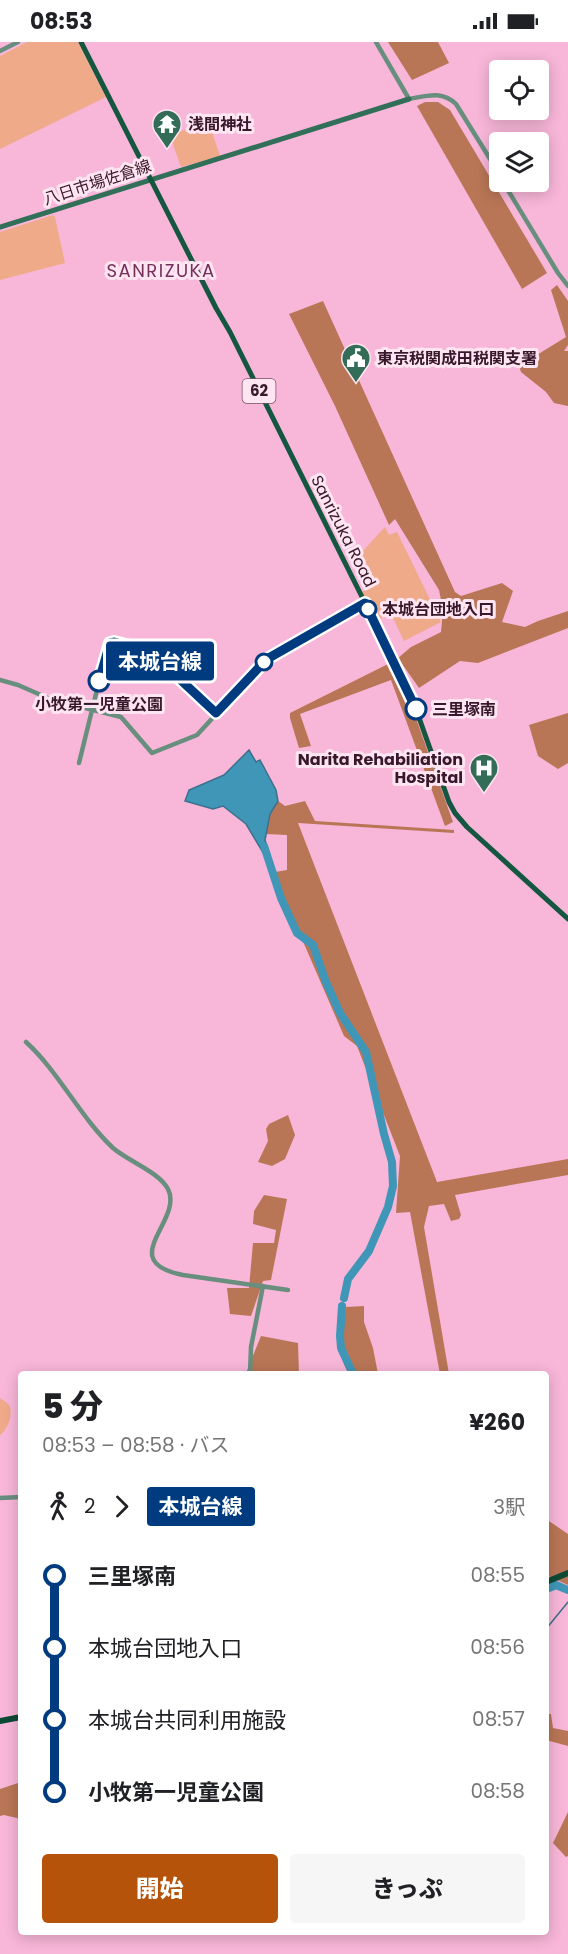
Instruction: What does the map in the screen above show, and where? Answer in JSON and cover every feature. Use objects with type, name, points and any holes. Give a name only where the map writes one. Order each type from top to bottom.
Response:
[{"type":"highway","points":[[549,1581],[567,1573]]},
{"type":"highway","points":[[0,1721],[18,1718]]},
{"type":"main road","name":"Sanrizuka Road","points":[[81,42],[365,603],[417,712],[448,802],[467,827],[568,919]]},
{"type":"main road","name":"八日市場佐倉線","points":[[0,227],[409,99]]},
{"type":"street","points":[[0,51],[18,42]]},
{"type":"street","points":[[376,42],[409,99],[434,94],[453,100],[489,157]]},
{"type":"street","points":[[509,192],[568,286]]},
{"type":"street","points":[[0,680],[50,699],[93,709],[124,720],[152,753],[197,735],[267,659],[365,603]]},
{"type":"street","points":[[79,763],[108,645],[112,642],[152,653],[216,713]]},
{"type":"street","points":[[26,1042],[111,1145],[166,1185],[171,1201],[170,1209],[152,1248],[159,1266],[183,1275],[288,1290]]},
{"type":"street","points":[[250,1371],[251,1347],[263,1286]]},
{"type":"street","points":[[0,1498],[18,1497]]},
{"type":"shaded area","points":[[27,42],[78,42],[106,97],[0,149],[0,56]]},
{"type":"shaded area","points":[[388,42],[438,42],[449,63],[412,80]]},
{"type":"shaded area","points":[[425,102],[438,102],[450,110],[489,176],[489,192],[499,192],[547,273],[522,289],[417,106]]},
{"type":"shaded area","points":[[208,120],[220,156],[181,167],[170,136]]},
{"type":"shaded area","points":[[53,215],[65,263],[0,280],[0,232]]},
{"type":"shaded area","points":[[557,285],[568,301],[568,345],[564,351],[568,351],[568,406],[554,403],[546,392],[521,372],[519,366],[566,337],[551,290]]},
{"type":"shaded area","points":[[323,301],[455,592],[461,596],[502,583],[513,591],[502,622],[525,627],[568,611],[568,628],[478,663],[460,661],[419,688],[398,658],[411,647],[441,632],[443,610],[439,590],[395,519],[389,525],[335,406],[289,314]]},
{"type":"shaded area","points":[[385,527],[389,535],[397,532],[441,622],[404,641],[391,614],[376,620],[362,592],[377,584],[361,553]]},
{"type":"shaded area","points":[[390,663],[413,710],[453,822],[445,826],[391,680],[300,714],[311,746],[299,748],[290,713]]},
{"type":"shaded area","points":[[568,713],[568,763],[558,769],[538,756],[529,725]]},
{"type":"shaded area","points":[[278,801],[285,806],[305,801],[315,821],[454,830],[454,833],[298,823],[437,1182],[568,1159],[568,1175],[455,1195],[461,1215],[459,1219],[451,1221],[444,1204],[429,1206],[424,1227],[448,1371],[439,1371],[410,1212],[396,1213],[400,1156],[357,1046],[344,1036],[285,900],[275,872],[287,870],[287,835],[266,834],[270,814]]},
{"type":"shaded area","points":[[288,1115],[295,1135],[285,1159],[272,1166],[258,1162],[268,1141],[266,1129],[269,1124]]},
{"type":"shaded area","points":[[264,1195],[287,1199],[271,1280],[263,1281],[251,1316],[230,1314],[227,1288],[249,1288],[253,1243],[274,1243],[276,1230],[253,1224],[254,1211]]},
{"type":"shaded area","points":[[364,1306],[364,1322],[373,1348],[377,1371],[348,1371],[340,1349],[346,1307]]},
{"type":"shaded area","points":[[261,1336],[298,1343],[299,1371],[247,1371]]},
{"type":"shaded area","points":[[0,1398],[9,1405],[11,1413],[7,1426],[0,1435]]},
{"type":"shaded area","points":[[549,1521],[568,1534],[568,1585],[549,1576]]},
{"type":"shaded area","points":[[549,1714],[551,1714],[553,1728],[568,1731],[568,1746],[549,1741]]},
{"type":"shaded area","points":[[18,1783],[18,1818],[0,1816],[0,1789]]},
{"type":"shaded area","points":[[568,1812],[568,1856],[566,1857],[553,1843]]},
{"type":"water","points":[[249,750],[256,762],[260,760],[276,790],[278,801],[270,814],[265,840],[270,855],[265,856],[246,824],[223,806],[213,809],[185,801],[189,790],[224,775]]},
{"type":"waterway","points":[[264,846],[281,898],[297,933],[313,945],[340,1013],[366,1052],[392,1162],[393,1186],[388,1207],[369,1251],[348,1279],[344,1298]]},
{"type":"waterway","points":[[342,1306],[341,1348],[352,1371]]},
{"type":"waterway","points":[[549,1588],[556,1585],[568,1590]]},
{"type":"waterway","points":[[549,1625],[568,1602]]},
{"type":"bus line","name":"本城台線","points":[[99,681],[110,643],[145,650],[154,655],[216,713],[267,659],[365,603],[416,709]]},
{"type":"place","name":"浅間神社","points":[[167,150]]},
{"type":"place","name":"東京税関成田税関支署","points":[[356,384]]},
{"type":"place","name":"本城台団地入口","points":[[368,609]]},
{"type":"place","name":"小牧第一児童公園","points":[[99,681]]},
{"type":"place","name":"三里塚南","points":[[416,709]]},
{"type":"place","name":"Narita Rehabiliation Hospital","points":[[484,794]]},
{"type":"district","name":"SANRIZUKA","points":[[161,271]]}]
